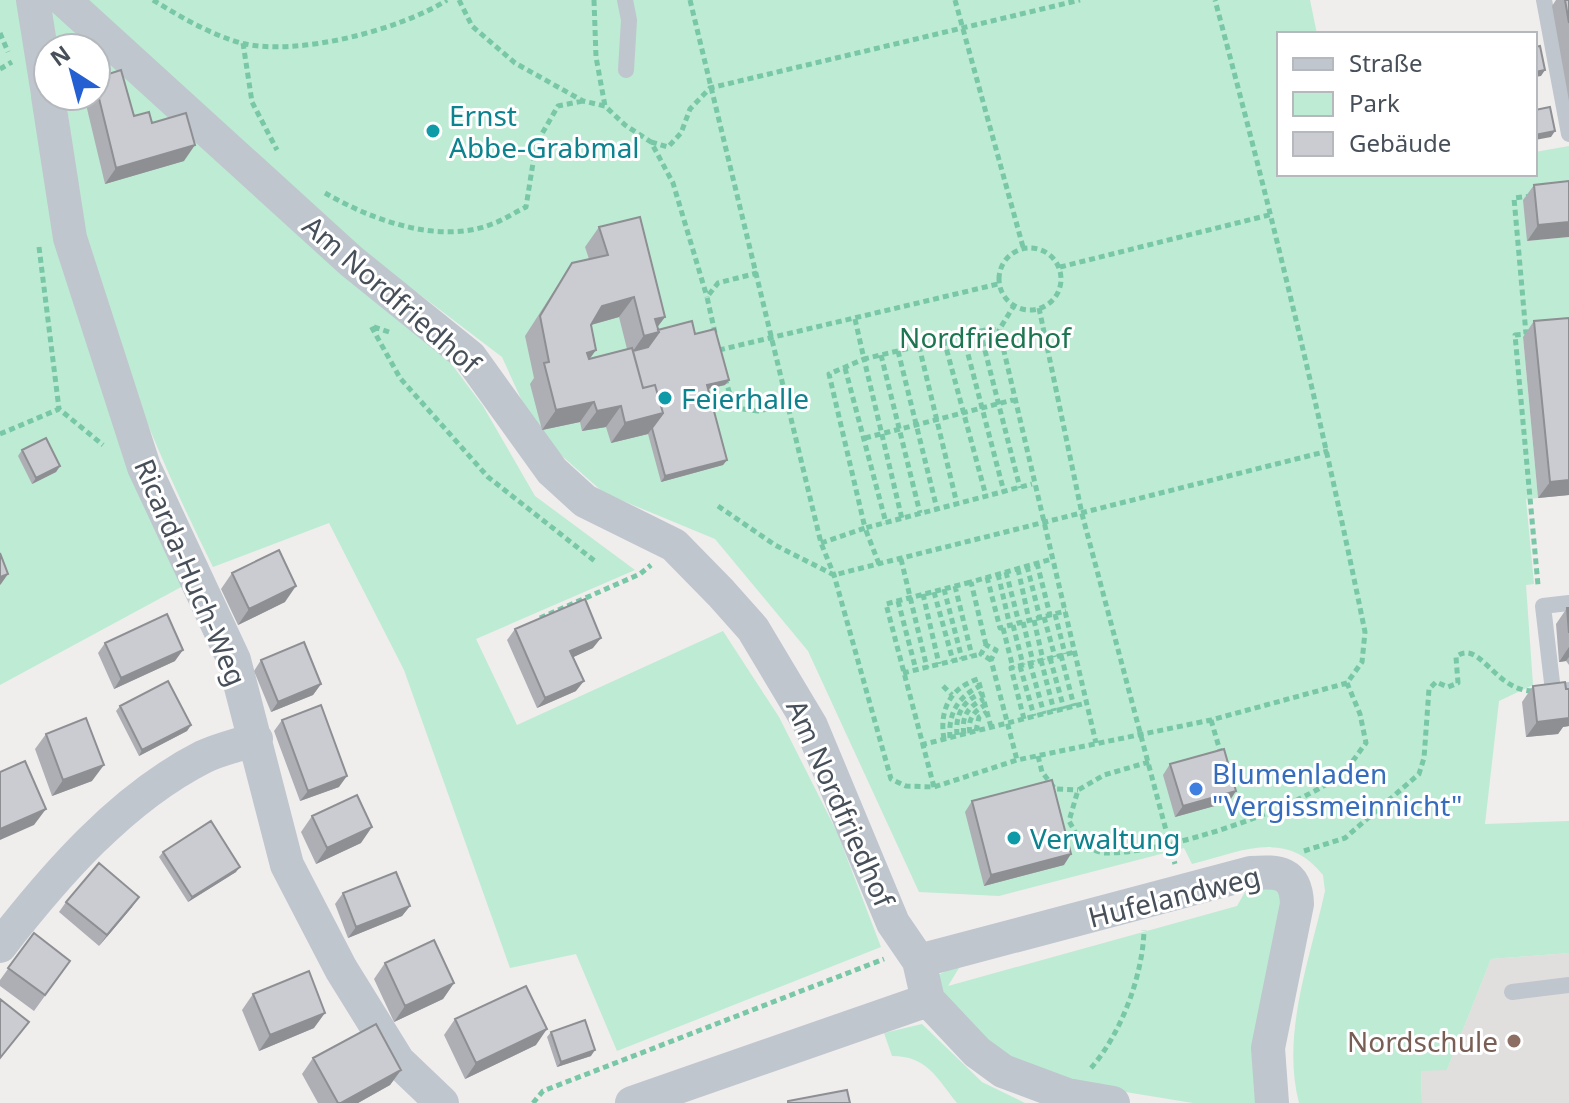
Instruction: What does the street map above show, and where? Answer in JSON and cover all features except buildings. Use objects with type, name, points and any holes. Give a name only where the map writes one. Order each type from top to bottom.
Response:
[{"type":"street","name":"Ricarda-Huch-Weg","points":[[33,0],[38,32]]},
{"type":"street","name":"Am Nordfriedhof","points":[[64,0],[351,261],[470,357],[487,376],[528,444],[574,491],[585,501],[674,545],[753,629],[811,726],[893,923],[919,961]]},
{"type":"street","name":"Ricarda-Huch-Weg","points":[[51,112],[70,238],[144,467],[234,660],[287,865],[341,969],[398,1061],[442,1103]]},
{"type":"street","points":[[0,946],[106,827],[157,785],[205,756],[256,739]]},
{"type":"street","name":"Hufelandweg","points":[[919,961],[1251,873],[1273,872],[1289,876],[1296,888],[1297,904],[1268,1048],[1272,1103]]},
{"type":"street","points":[[919,961],[928,1000],[977,1052],[1003,1071],[1067,1095],[1113,1103]]},
{"type":"street","points":[[632,1103],[928,1000]]},
{"type":"lane","points":[[625,0],[629,20],[626,70]]},
{"type":"lane","points":[[1544,0],[1569,134]]},
{"type":"lane","points":[[1561,690],[1543,606],[1569,603]]},
{"type":"lane","points":[[1512,992],[1569,985]]},
{"type":"path","points":[[153,0],[191,23],[243,43],[293,44],[342,39],[422,16],[447,0]]},
{"type":"path","points":[[459,0],[472,26],[515,63],[583,101],[605,106],[625,125],[651,142],[668,147],[681,133],[690,109],[710,88],[1080,0]]},
{"type":"path","points":[[594,0],[596,57],[605,106]]},
{"type":"path","points":[[690,0],[821,543],[834,575],[891,779],[906,786],[934,787],[1017,760],[1211,720],[1347,683],[1362,662],[1365,632],[1328,451],[1273,214],[1215,0]]},
{"type":"path","points":[[955,0],[1023,247]]},
{"type":"path","points":[[243,43],[252,102],[278,152]]},
{"type":"path","points":[[0,69],[12,62]]},
{"type":"path","points":[[321,190],[379,217],[414,228],[461,232],[492,224],[526,207],[536,144],[558,106],[583,101]]},
{"type":"path","points":[[651,142],[673,183],[707,297],[722,362]]},
{"type":"path","points":[[1541,195],[1514,198],[1526,334],[1515,335],[1537,578],[1543,606]]},
{"type":"path","points":[[1060,267],[1273,214]]},
{"type":"path","points":[[1023,247],[1045,250],[1060,267],[1062,287],[1052,303],[1027,312],[1005,298],[998,284],[1005,260],[1023,247]]},
{"type":"path","points":[[707,297],[718,283],[757,273]]},
{"type":"path","points":[[719,350],[998,284]]},
{"type":"path","points":[[1015,304],[999,330],[1032,484],[1045,523],[1096,743]]},
{"type":"path","points":[[1039,308],[1082,514],[1182,892]]},
{"type":"path","points":[[855,319],[902,519]]},
{"type":"path","points":[[400,335],[371,326],[400,378],[488,477],[596,562]]},
{"type":"path","points":[[879,564],[865,528],[829,374],[864,359],[980,331],[999,330]]},
{"type":"path","points":[[980,331],[1020,488]]},
{"type":"path","points":[[963,335],[1004,492]]},
{"type":"path","points":[[944,340],[986,496]]},
{"type":"path","points":[[919,346],[957,504]]},
{"type":"path","points":[[898,351],[937,509]]},
{"type":"path","points":[[881,355],[920,514]]},
{"type":"path","points":[[845,368],[886,523]]},
{"type":"path","points":[[724,373],[734,408],[758,411],[789,404]]},
{"type":"path","points":[[865,438],[1013,400]]},
{"type":"path","points":[[0,434],[59,409],[109,450]]},
{"type":"path","points":[[718,506],[775,545],[834,575],[1328,451]]},
{"type":"path","points":[[821,543],[865,528],[1032,484]]},
{"type":"path","points":[[540,618],[640,574],[674,545]]},
{"type":"path","points":[[901,559],[927,668]]},
{"type":"path","points":[[934,787],[886,604],[1052,559]]},
{"type":"path","points":[[1024,719],[1024,665],[1037,563]]},
{"type":"path","points":[[1027,566],[1029,621],[1024,665],[1034,716]]},
{"type":"path","points":[[1018,569],[1029,621],[1024,665],[1044,714]]},
{"type":"path","points":[[1006,572],[1029,621],[1052,657],[1064,709]]},
{"type":"path","points":[[998,574],[1052,657],[1074,706]]},
{"type":"path","points":[[987,577],[1000,628],[1066,611]]},
{"type":"path","points":[[971,582],[986,645],[981,654]]},
{"type":"path","points":[[955,586],[972,656]]},
{"type":"path","points":[[944,589],[962,659]]},
{"type":"path","points":[[934,592],[953,661]]},
{"type":"path","points":[[923,594],[939,664]]},
{"type":"path","points":[[898,601],[916,670]]},
{"type":"path","points":[[1029,621],[1052,657],[1054,711]]},
{"type":"path","points":[[986,645],[996,650],[996,656],[991,660]]},
{"type":"path","points":[[1024,665],[1075,652]]},
{"type":"path","points":[[1294,854],[1345,838],[1419,774],[1424,758],[1429,689],[1436,682],[1448,687],[1458,683],[1454,666],[1456,657],[1462,652],[1478,656],[1505,684],[1519,691],[1561,690]]},
{"type":"path","points":[[903,673],[981,654],[991,660],[1017,760]]},
{"type":"path","points":[[960,735],[942,715],[952,695],[978,679],[991,727]]},
{"type":"path","points":[[1078,790],[1069,821],[1083,846],[1104,853],[1170,842],[1257,820],[1343,772],[1366,743],[1360,714],[1347,683]]},
{"type":"path","points":[[943,686],[952,695]]},
{"type":"path","points":[[960,735],[979,717],[984,699]]},
{"type":"path","points":[[960,735],[968,710],[984,699]]},
{"type":"path","points":[[960,735],[950,716],[956,704],[984,699]]},
{"type":"path","points":[[921,745],[1086,703]]},
{"type":"path","points":[[1211,720],[1224,764]]},
{"type":"path","points":[[1038,756],[1042,772],[1055,789],[1078,790],[1104,775],[1149,762]]},
{"type":"path","points":[[1067,1095],[1099,1058],[1123,1014],[1144,952],[1145,901]]},
{"type":"path","points":[[533,1103],[543,1091],[861,967]]},
{"type":"shaded area","name":"Nordschule","points":[[1569,953],[1569,1103],[1422,1103],[1421,1070],[1447,1070],[1491,959]]},
{"type":"green space","points":[[0,0],[21,0],[32,40],[32,112],[52,112],[183,586],[0,685]]},
{"type":"green space","name":"Nordfriedhof","points":[[88,0],[1310,0],[1317,32],[1277,32],[1277,176],[1537,176],[1537,152],[1569,146],[1569,196],[1527,241],[1569,237],[1569,333],[1523,337],[1538,498],[1526,499],[1534,584],[1526,585],[1533,685],[1499,701],[1485,824],[1569,821],[1569,953],[1491,959],[1447,1070],[1421,1071],[1422,1103],[1299,1103],[1294,1077],[1295,1024],[1325,891],[1323,875],[1294,852],[1262,847],[1192,864],[1184,848],[999,896],[919,892],[808,651],[715,539],[604,493],[537,434],[502,357],[356,246]]},
{"type":"green space","points":[[46,1],[81,32],[52,32]]},
{"type":"green space","points":[[112,60],[447,358],[483,406],[535,496],[635,570],[476,639],[517,725],[723,631],[779,717],[837,832],[881,947],[617,1051],[576,954],[510,968],[404,670],[329,523],[213,567],[158,448],[125,367],[97,284],[81,224],[67,112],[112,112]]},
{"type":"green space","points":[[1252,880],[1263,880],[1287,898],[1262,1103],[1193,1103],[1058,1081],[1006,1054],[956,1014],[939,993],[938,975],[962,963],[948,986],[1237,906]]},
{"type":"green space","points":[[922,1024],[982,1082],[1025,1103],[957,1103],[922,1064],[892,1056],[884,1033]]},
{"type":"place","name":"Ernst Abbe-Grabmal","points":[[433,131]]},
{"type":"place","name":"Feierhalle","points":[[665,398]]},
{"type":"place","name":"Blumenladen \"Vergissmeinnicht\"","points":[[1196,789]]},
{"type":"place","name":"Verwaltung","points":[[1014,838]]},
{"type":"place","name":"Nordschule","points":[[1514,1041]]}]
